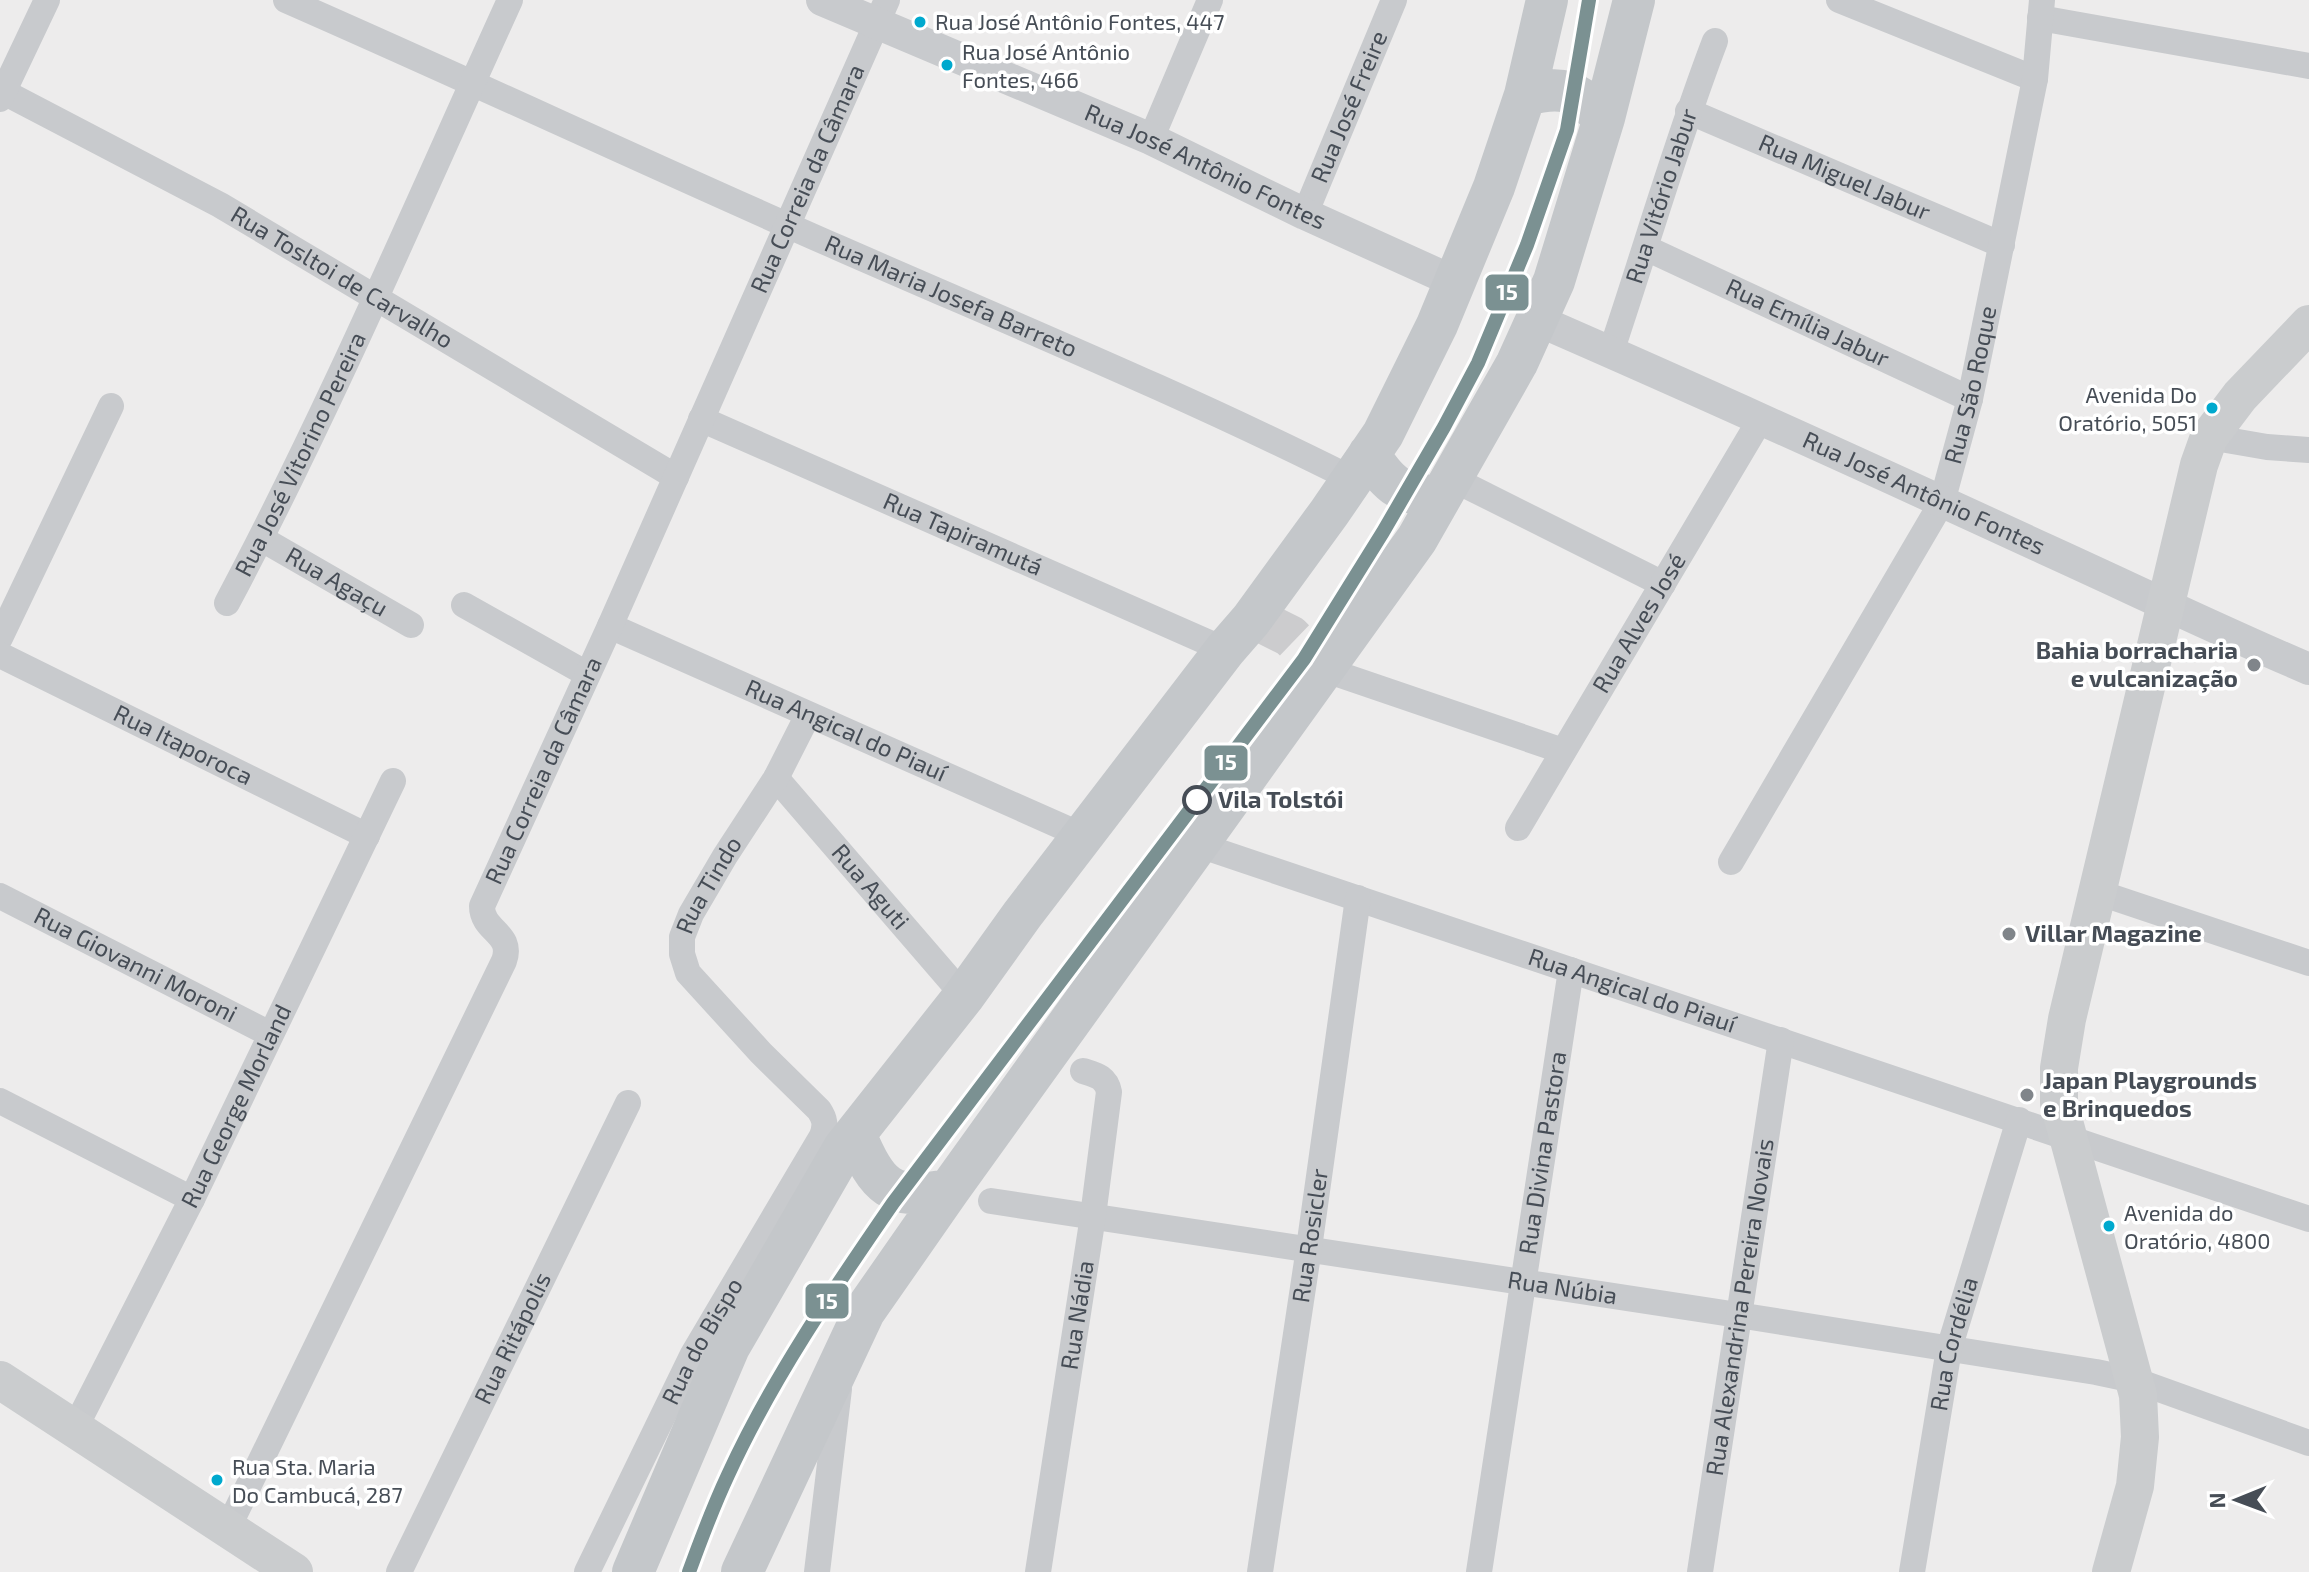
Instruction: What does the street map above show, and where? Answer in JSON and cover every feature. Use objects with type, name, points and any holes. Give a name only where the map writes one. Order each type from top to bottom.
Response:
[{"type":"main road","points":[[840,1125],[964,996],[1022,915],[1244,630],[1383,434],[1437,325],[1494,187],[1525,95],[1547,0]]},
{"type":"main road","points":[[742,1572],[864,1312],[1196,844],[1319,664],[1417,539],[1517,363],[1554,281],[1604,118],[1634,0]]},
{"type":"main road","points":[[1525,95],[1549,89],[1563,90],[1587,102],[1604,118]]},
{"type":"main road","points":[[2111,1572],[2135,1486],[2140,1437],[2138,1395],[2059,1103],[2059,1068],[2067,1019],[2199,465],[2209,437],[2240,396],[2309,324]]},
{"type":"main road","points":[[1361,466],[1382,475],[1402,490],[1423,496],[1446,487]]},
{"type":"main road","points":[[840,1125],[890,1190],[908,1195],[949,1190]]},
{"type":"main road","points":[[633,1572],[729,1347],[844,1148],[840,1125]]},
{"type":"main road","points":[[0,1380],[294,1572]]},
{"type":"street","points":[[1,93],[47,0]]},
{"type":"street","name":"Rua Maria Josefa Barreto","points":[[286,0],[1269,437],[1361,466]]},
{"type":"street","name":"Rua José Vitorino Pereira","points":[[227,603],[262,539],[376,297],[510,0]]},
{"type":"street","name":"Rua José Antônio Fontes","points":[[822,0],[882,12],[1305,214],[1455,282]]},
{"type":"street","points":[[1151,139],[1210,0]]},
{"type":"street","name":"Rua José Freire","points":[[1305,214],[1394,0]]},
{"type":"street","points":[[1839,0],[2035,79]]},
{"type":"street","points":[[2041,9],[2309,66]]},
{"type":"street","name":"Rua São Roque","points":[[1731,862],[1942,502],[1970,399],[2002,245],[2035,79],[2041,9]]},
{"type":"street","name":"Rua Correia da Câmara","points":[[228,1528],[504,961],[507,951],[504,941],[484,920],[482,906],[610,626],[882,12]]},
{"type":"street","name":"Rua Vitório Jabur","points":[[1611,352],[1688,111],[1715,41]]},
{"type":"street","name":"Rua Tosltoi de Carvalho","points":[[1,93],[220,205],[676,477]]},
{"type":"street","name":"Rua Miguel Jabur","points":[[1688,111],[2002,245]]},
{"type":"street","name":"Rua Emília Jabur","points":[[1646,248],[1970,399]]},
{"type":"street","name":"Rua José Antônio Fontes","points":[[1537,320],[1942,502],[2207,626],[2309,669]]},
{"type":"street","points":[[0,638],[111,406]]},
{"type":"street","name":"Rua Tapiramutá","points":[[701,419],[1244,630]]},
{"type":"street","name":"Rua Alves José","points":[[1518,828],[1760,420]]},
{"type":"street","points":[[2209,437],[2267,447],[2309,450]]},
{"type":"street","points":[[1446,487],[1663,584]]},
{"type":"street","name":"Rua Agaçu","points":[[262,539],[411,625]]},
{"type":"street","points":[[464,605],[587,674]]},
{"type":"street","name":"Rua Angical do Piauí","points":[[610,626],[1083,836]]},
{"type":"street","name":"Rua Itaporoca","points":[[0,655],[367,836]]},
{"type":"street","points":[[1319,664],[1563,751]]},
{"type":"street","name":"Rua Tindo","points":[[808,715],[776,778],[691,914],[682,937],[682,954],[688,973],[761,1053],[840,1125]]},
{"type":"street","name":"Rua Aguti","points":[[776,778],[964,996]]},
{"type":"street","name":"Rua George Morland","points":[[75,1428],[192,1199],[393,781]]},
{"type":"street","name":"Rua Angical do Piauí","points":[[1196,844],[2309,1219]]},
{"type":"street","points":[[2097,892],[2309,963]]},
{"type":"street","name":"Rua Giovanni Moroni","points":[[0,896],[270,1034]]},
{"type":"street","name":"Rua Rosicler","points":[[1260,1572],[1358,898]]},
{"type":"street","name":"Rua Divina Pastora","points":[[1479,1572],[1571,970]]},
{"type":"street","name":"Rua Alexandrina Pereira Novais","points":[[1700,1572],[1781,1040]]},
{"type":"street","name":"Rua Nádia","points":[[1038,1572],[1109,1092],[1107,1083],[1099,1076],[1083,1071]]},
{"type":"street","points":[[0,1101],[192,1199]]},
{"type":"street","name":"Rua Ritápolis","points":[[399,1572],[628,1103]]},
{"type":"street","name":"Rua Cordélia","points":[[1912,1572],[1949,1349],[2019,1120]]},
{"type":"street","name":"Rua do Bispo","points":[[587,1572],[693,1354],[825,1127],[840,1125]]},
{"type":"street","name":"Rua Núbia","points":[[991,1201],[1738,1315],[2134,1380],[2309,1443]]},
{"type":"street","points":[[817,1572],[843,1356]]},
{"type":"tunnel","points":[[1258,620],[1290,636],[1315,660]]},
{"type":"transit line","name":"15","points":[[689,1572],[717,1499],[745,1439],[826,1302],[893,1203],[1304,659],[1444,427],[1478,363],[1527,245],[1567,130],[1589,0]]},
{"type":"place","name":"Rua José Antônio Fontes, 447","points":[[920,22]]},
{"type":"place","name":"Rua José Antônio Fontes, 466","points":[[947,65]]},
{"type":"place","name":"Avenida Do Oratório, 5051","points":[[2212,408]]},
{"type":"place","name":"Bahia borracharia e vulcanização","points":[[2254,665]]},
{"type":"place","name":"Vila Tolstói","points":[[1197,800]]},
{"type":"place","name":"Villar Magazine","points":[[2009,934]]},
{"type":"place","name":"Japan Playgrounds e Brinquedos","points":[[2027,1095]]},
{"type":"place","name":"Avenida do Oratório, 4800","points":[[2109,1226]]},
{"type":"place","name":"Rua Sta. Maria Do Cambucá, 287","points":[[217,1480]]}]
